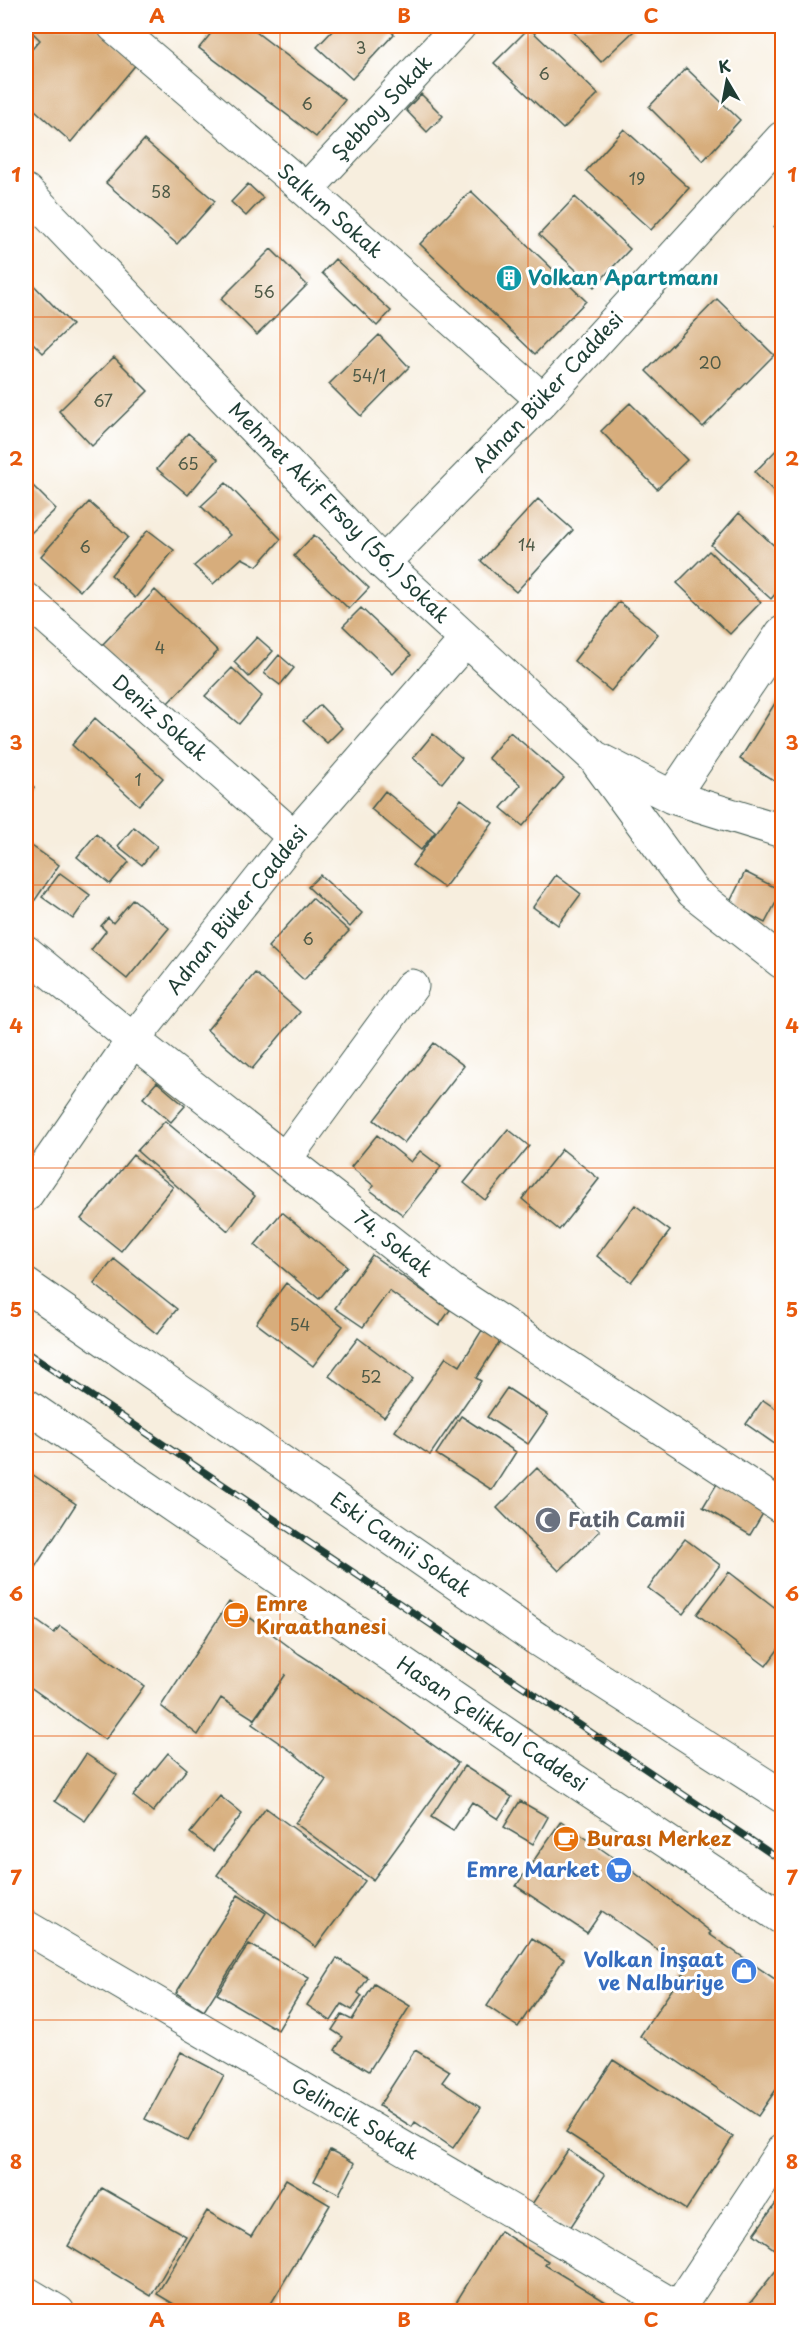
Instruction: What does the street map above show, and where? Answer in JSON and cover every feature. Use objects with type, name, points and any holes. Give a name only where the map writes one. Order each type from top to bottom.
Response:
[{"type":"street","name":"Salkım Sokak","points":[[114,26],[306,190],[543,400]]},
{"type":"street","name":"Şebboy Sokak","points":[[306,190],[459,26]]},
{"type":"street","name":"Adnan Büker Caddesi","points":[[383,563],[543,400],[783,138]]},
{"type":"street","name":"Mehmet Akif Ersoy (56.) Sokak","points":[[26,191],[383,563],[594,757],[672,797],[783,831]]},
{"type":"street","name":"Deniz Sokak","points":[[26,599],[294,837]]},
{"type":"street","points":[[672,797],[783,633]]},
{"type":"street","name":"Adnan Büker Caddesi","points":[[26,1195],[133,1040],[294,837],[466,640]]},
{"type":"street","points":[[594,757],[693,892],[783,962]]},
{"type":"street","name":"74. Sokak","points":[[26,952],[133,1040],[451,1290],[783,1507]]},
{"type":"street","points":[[285,1159],[412,986]]},
{"type":"street","name":"Eski Camii Sokak","points":[[26,1285],[537,1639],[783,1796]]},
{"type":"street","name":"Hasan Çelikkol Caddesi","points":[[27,1409],[532,1752],[783,1918]]},
{"type":"street","name":"Gelincik Sokak","points":[[26,1927],[679,2310]]},
{"type":"street","points":[[679,2310],[783,2151]]},
{"type":"building","points":[[26,26],[96,26],[138,62],[71,142],[26,102],[26,56],[40,40]]},
{"type":"building","points":[[217,26],[248,26],[345,100],[316,137],[199,48]]},
{"type":"building","points":[[337,26],[384,26],[394,34],[352,79],[317,47]]},
{"type":"building","points":[[568,26],[631,26],[635,30],[601,62]]},
{"type":"building","points":[[529,28],[598,94],[563,129],[494,63]]},
{"type":"building","points":[[686,68],[740,120],[703,161],[649,107]]},
{"type":"building","points":[[421,94],[443,116],[427,132],[406,110]]},
{"type":"building","points":[[624,129],[689,188],[651,230],[586,171]]},
{"type":"building","points":[[144,140],[215,201],[177,244],[106,183]]},
{"type":"building","points":[[248,184],[263,198],[246,216],[231,202]]},
{"type":"building","name":"Volkan Apartmanı","points":[[471,191],[586,301],[535,354],[420,244]]},
{"type":"building","points":[[575,197],[630,249],[594,287],[539,235]]},
{"type":"building","points":[[782,218],[782,235],[774,227]]},
{"type":"building","points":[[271,249],[307,285],[257,335],[221,299]]},
{"type":"building","points":[[335,259],[391,311],[377,326],[322,273]]},
{"type":"building","points":[[26,277],[72,325],[43,353],[26,336]]},
{"type":"building","points":[[717,299],[774,355],[703,427],[646,371]]},
{"type":"building","points":[[379,335],[409,367],[361,416],[329,384]]},
{"type":"building","points":[[114,357],[148,391],[92,446],[59,411]]},
{"type":"building","points":[[630,403],[687,460],[657,489],[601,431]]},
{"type":"building","points":[[188,433],[218,459],[188,495],[157,469]]},
{"type":"building","points":[[782,444],[782,500],[755,472]]},
{"type":"building","points":[[26,479],[56,509],[31,533],[26,528]]},
{"type":"building","points":[[226,483],[281,539],[257,566],[242,558],[213,584],[194,566],[230,535],[201,506]]},
{"type":"building","points":[[538,499],[573,530],[516,592],[481,561]]},
{"type":"building","points":[[89,502],[128,537],[80,591],[41,556]]},
{"type":"building","points":[[739,513],[782,553],[782,586],[771,599],[711,545]]},
{"type":"building","points":[[148,530],[174,550],[135,598],[111,575]]},
{"type":"building","points":[[314,535],[369,588],[349,609],[294,556]]},
{"type":"building","points":[[709,551],[761,602],[730,634],[677,583]]},
{"type":"building","points":[[155,590],[218,651],[165,706],[101,646]]},
{"type":"building","points":[[619,602],[658,634],[611,691],[574,661]]},
{"type":"building","points":[[361,608],[411,655],[393,674],[343,626]]},
{"type":"building","points":[[257,637],[273,651],[249,677],[234,662]]},
{"type":"building","points":[[279,655],[294,668],[280,685],[264,673]]},
{"type":"building","points":[[232,668],[262,696],[239,724],[205,696]]},
{"type":"building","points":[[777,700],[782,703],[782,786],[740,759]]},
{"type":"building","points":[[320,705],[342,728],[327,743],[303,721]]},
{"type":"building","points":[[95,718],[163,778],[139,805],[72,745]]},
{"type":"building","points":[[510,732],[564,778],[523,826],[501,808],[521,785],[488,758]]},
{"type":"building","points":[[433,734],[462,758],[442,783],[413,758]]},
{"type":"building","points":[[26,780],[34,787],[26,797]]},
{"type":"building","points":[[385,791],[435,832],[421,850],[371,809]]},
{"type":"building","points":[[461,799],[493,823],[444,888],[412,865]]},
{"type":"building","points":[[134,827],[157,846],[142,865],[118,846]]},
{"type":"building","points":[[96,834],[129,862],[110,884],[77,857]]},
{"type":"building","points":[[26,842],[59,865],[33,903],[26,898]]},
{"type":"building","points":[[745,872],[782,891],[765,923],[729,904]]},
{"type":"building","points":[[60,873],[90,895],[73,919],[42,897]]},
{"type":"building","points":[[320,875],[362,913],[350,927],[308,887]]},
{"type":"building","points":[[556,875],[581,894],[558,925],[533,907]]},
{"type":"building","points":[[312,898],[349,931],[304,980],[268,947]]},
{"type":"building","points":[[133,899],[169,928],[127,979],[91,950],[106,931],[101,926],[108,918],[113,923]]},
{"type":"building","points":[[255,973],[300,1012],[252,1069],[207,1030]]},
{"type":"building","points":[[434,1043],[464,1066],[404,1143],[374,1120]]},
{"type":"building","points":[[157,1082],[185,1106],[171,1122],[143,1098]]},
{"type":"building","points":[[165,1121],[255,1196],[228,1231],[137,1151]]},
{"type":"building","points":[[508,1129],[529,1146],[485,1200],[464,1183]]},
{"type":"building","points":[[377,1135],[411,1162],[420,1151],[441,1167],[403,1215],[370,1190],[374,1186],[351,1167]]},
{"type":"building","points":[[562,1149],[599,1179],[559,1230],[522,1199]]},
{"type":"building","points":[[133,1155],[173,1187],[121,1251],[81,1219]]},
{"type":"building","points":[[635,1205],[670,1231],[631,1282],[597,1256]]},
{"type":"building","points":[[282,1212],[347,1266],[319,1299],[255,1245]]},
{"type":"building","points":[[372,1255],[450,1310],[439,1326],[389,1291],[363,1327],[335,1308]]},
{"type":"building","points":[[114,1259],[177,1309],[157,1334],[94,1284]]},
{"type":"building","points":[[286,1283],[343,1326],[313,1366],[256,1323]]},
{"type":"building","points":[[482,1330],[500,1341],[476,1378],[481,1381],[430,1455],[395,1431],[446,1357],[460,1366]]},
{"type":"building","points":[[358,1338],[413,1379],[384,1417],[329,1376]]},
{"type":"building","points":[[507,1388],[548,1415],[528,1444],[487,1417]]},
{"type":"building","points":[[763,1400],[782,1413],[782,1449],[746,1424]]},
{"type":"building","points":[[461,1416],[516,1452],[492,1490],[436,1454]]},
{"type":"building","name":"Fatih Camii","points":[[537,1468],[600,1531],[559,1571],[497,1508]]},
{"type":"building","points":[[26,1470],[76,1504],[26,1581]]},
{"type":"building","points":[[718,1482],[765,1510],[750,1535],[703,1507]]},
{"type":"building","points":[[685,1539],[720,1565],[683,1614],[648,1588]]},
{"type":"building","points":[[729,1572],[782,1613],[782,1644],[766,1666],[697,1614]]},
{"type":"building","points":[[229,1602],[299,1654],[380,1707],[458,1763],[373,1880],[295,1823],[326,1780],[291,1751],[252,1724],[286,1674],[254,1719],[221,1698],[198,1735],[161,1706]]},
{"type":"building","points":[[26,1613],[54,1633],[60,1626],[144,1686],[105,1740],[26,1684]]},
{"type":"building","points":[[168,1753],[187,1769],[153,1812],[133,1796]]},
{"type":"building","points":[[86,1754],[117,1775],[85,1821],[55,1801]]},
{"type":"building","points":[[464,1766],[512,1797],[498,1819],[472,1802],[453,1831],[431,1817]]},
{"type":"building","points":[[220,1796],[242,1814],[213,1851],[190,1833]]},
{"type":"building","points":[[520,1801],[548,1817],[533,1844],[504,1827]]},
{"type":"building","points":[[266,1808],[365,1881],[316,1947],[217,1875]]},
{"type":"building","points":[[561,1821],[630,1869],[711,1932],[709,1934],[782,1984],[782,2081],[758,2116],[640,2036],[686,1969],[602,1911],[587,1933],[516,1886]]},
{"type":"building","points":[[238,1895],[266,1913],[204,2011],[176,1993]]},
{"type":"building","points":[[532,1938],[564,1959],[518,2027],[487,2006]]},
{"type":"building","points":[[249,1944],[309,1978],[278,2030],[217,1994]]},
{"type":"building","points":[[337,1958],[368,1978],[358,1993],[362,1996],[352,2010],[342,2004],[331,2021],[307,2005]]},
{"type":"building","points":[[374,1984],[410,2006],[369,2071],[335,2050],[343,2037],[332,2030],[342,2015],[352,2020]]},
{"type":"building","points":[[415,2050],[450,2071],[442,2082],[481,2108],[453,2148],[415,2122],[412,2127],[379,2106]]},
{"type":"building","points":[[181,2052],[224,2075],[188,2141],[145,2119]]},
{"type":"building","points":[[613,2060],[733,2137],[686,2210],[566,2132]]},
{"type":"building","points":[[330,2150],[355,2163],[339,2194],[314,2181]]},
{"type":"building","points":[[568,2150],[605,2175],[570,2228],[532,2204]]},
{"type":"building","points":[[286,2179],[330,2205],[266,2312],[187,2312],[157,2294],[207,2211],[251,2237]]},
{"type":"building","points":[[102,2188],[186,2236],[151,2296],[68,2246]]},
{"type":"building","points":[[782,2195],[782,2255],[754,2234]]},
{"type":"building","points":[[500,2231],[548,2261],[545,2265],[611,2305],[606,2312],[522,2312],[518,2309],[516,2312],[467,2312],[455,2304]]},
{"type":"building","points":[[782,2263],[782,2312],[766,2312],[750,2303]]},
{"type":"railway","points":[[26,1352],[782,1861]]},
{"type":"place","name":"Volkan Apartmanı","points":[[509,278]]},
{"type":"place","name":"Fatih Camii","points":[[548,1520]]},
{"type":"place","name":"Emre Kıraathanesi","points":[[236,1615]]},
{"type":"place","name":"Burası Merkez","points":[[566,1839]]},
{"type":"place","name":"Emre Market","points":[[619,1870]]},
{"type":"place","name":"Volkan İnşaat ve Nalburiye","points":[[744,1971]]}]
